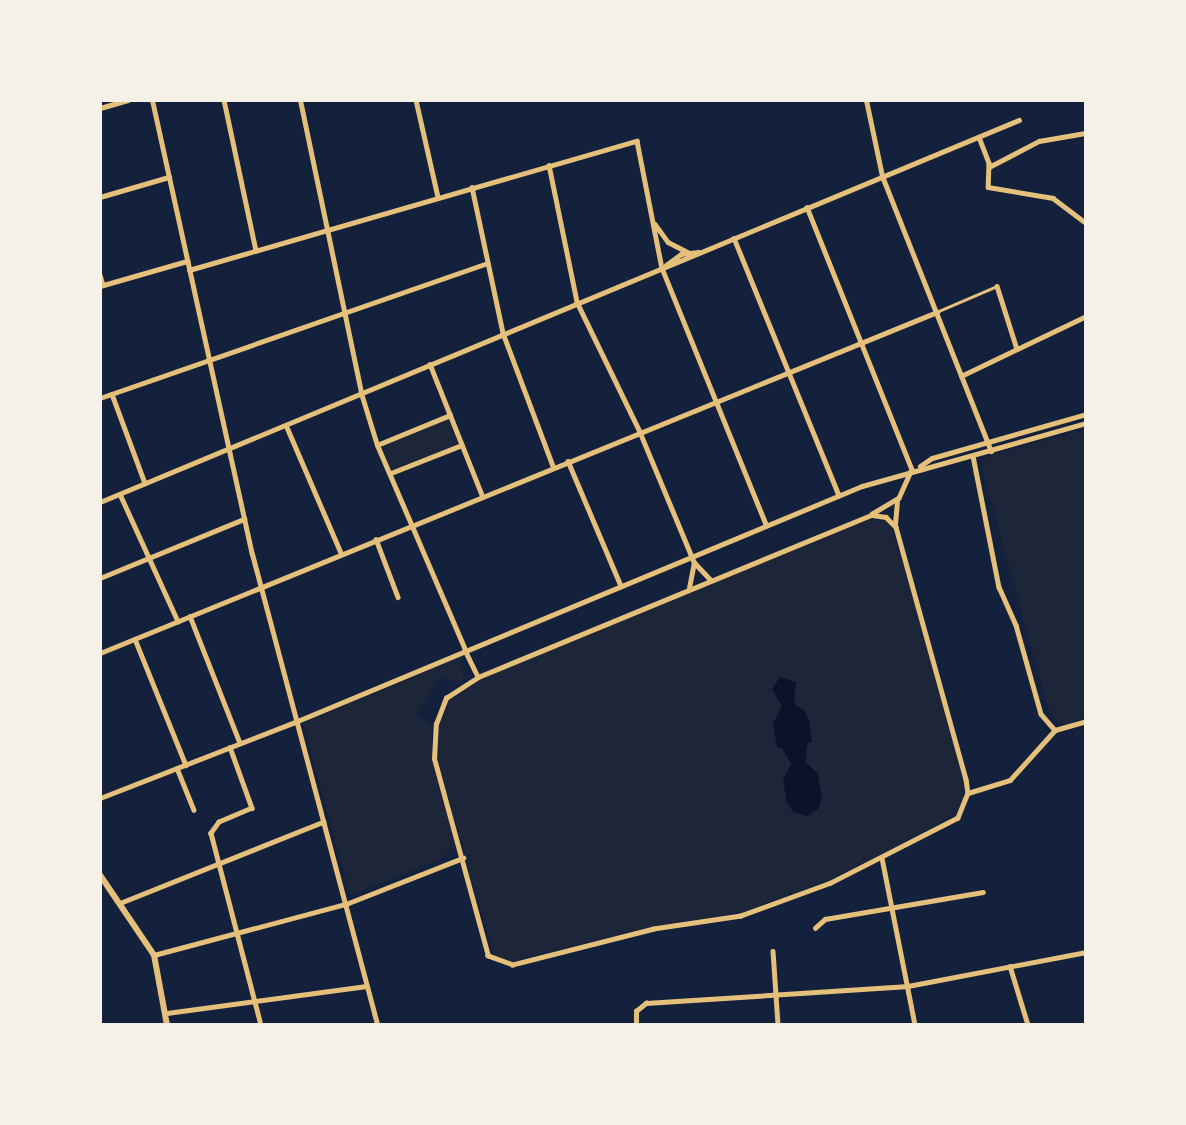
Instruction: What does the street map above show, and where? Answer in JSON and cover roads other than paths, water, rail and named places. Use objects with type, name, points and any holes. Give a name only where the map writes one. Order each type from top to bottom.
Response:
[{"type":"main road","points":[[100,874],[154,955],[167,1013],[167,1025]]},
{"type":"street","points":[[100,108],[128,100]]},
{"type":"street","points":[[152,100],[207,361],[260,587],[377,1025]]},
{"type":"street","points":[[224,100],[256,251]]},
{"type":"street","points":[[300,100],[347,311],[361,393],[377,444],[478,677]]},
{"type":"street","points":[[416,100],[438,197]]},
{"type":"street","points":[[866,100],[882,176],[991,451]]},
{"type":"street","points":[[100,502],[1019,120]]},
{"type":"street","points":[[989,167],[1039,141],[1086,133]]},
{"type":"street","points":[[979,137],[989,167],[988,187],[1053,198],[1086,223]]},
{"type":"street","points":[[189,270],[637,141],[662,268],[766,524]]},
{"type":"street","points":[[549,166],[578,302],[640,432],[692,559],[711,580]]},
{"type":"street","points":[[100,197],[170,177]]},
{"type":"street","points":[[472,187],[503,333],[553,466]]},
{"type":"street","points":[[807,207],[915,469]]},
{"type":"street","points":[[652,220],[668,242],[688,252],[702,252]]},
{"type":"street","points":[[734,239],[839,495]]},
{"type":"street","points":[[662,268],[688,252]]},
{"type":"street","points":[[100,275],[101,285],[187,261]]},
{"type":"street","points":[[100,398],[487,263]]},
{"type":"street","points":[[100,653],[997,286],[1017,349]]},
{"type":"street","points":[[961,376],[1086,316]]},
{"type":"street","points":[[430,363],[482,495]]},
{"type":"street","points":[[112,394],[145,484]]},
{"type":"street","points":[[899,498],[872,514],[478,677],[446,698],[434,736],[434,759],[488,956],[513,965],[654,929],[741,916],[831,883],[947,827],[958,818],[968,793],[896,527],[899,498],[915,469],[932,458],[1086,414]]},
{"type":"street","points":[[377,444],[450,415]]},
{"type":"street","points":[[100,798],[295,722],[465,649],[692,559],[766,524],[839,495],[915,469],[973,456],[1086,423]]},
{"type":"street","points":[[286,425],[341,554]]},
{"type":"street","points":[[391,473],[462,445]]},
{"type":"street","points":[[973,456],[999,587],[1016,625],[1041,713],[1055,730]]},
{"type":"street","points":[[568,461],[621,586]]},
{"type":"street","points":[[120,494],[178,621]]},
{"type":"street","points":[[872,514],[886,517],[896,527]]},
{"type":"street","points":[[100,578],[244,519]]},
{"type":"street","points":[[376,538],[398,597]]},
{"type":"street","points":[[689,588],[692,559]]},
{"type":"street","points":[[190,616],[240,743]]},
{"type":"street","points":[[135,639],[186,765]]},
{"type":"street","points":[[968,793],[1010,780],[1055,730],[1086,721]]},
{"type":"street","points":[[230,747],[251,808],[219,822],[211,832],[261,1025]]},
{"type":"street","points":[[177,768],[194,810]]},
{"type":"street","points":[[120,903],[323,822]]},
{"type":"street","points":[[154,955],[346,904],[463,858]]},
{"type":"street","points":[[882,858],[915,1025]]},
{"type":"street","points":[[815,928],[825,919],[983,892]]},
{"type":"street","points":[[773,951],[778,1025]]},
{"type":"street","points":[[636,1025],[636,1011],[646,1003],[908,986],[1086,952]]},
{"type":"street","points":[[1010,966],[1028,1025]]},
{"type":"street","points":[[167,1013],[366,986]]}]
